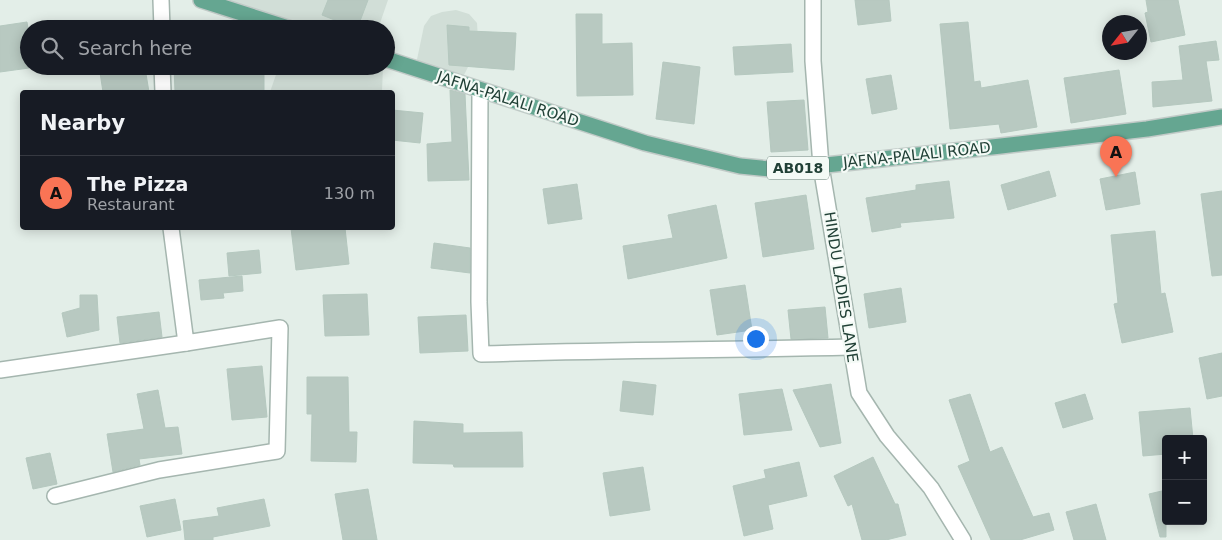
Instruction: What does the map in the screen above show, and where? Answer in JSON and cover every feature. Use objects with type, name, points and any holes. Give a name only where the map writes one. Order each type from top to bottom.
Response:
[{"type":"main road","points":[[201,0],[263,20]]},
{"type":"main road","name":"JAFNA-PALALI ROAD","points":[[395,63],[645,143],[740,166],[780,170],[1147,129],[1222,117]]},
{"type":"street","points":[[161,0],[162,20]]},
{"type":"street","name":"HINDU LADIES LANE","points":[[812,0],[821,166],[859,394],[887,436],[930,488],[964,540]]},
{"type":"street","points":[[162,75],[163,90]]},
{"type":"street","points":[[480,90],[479,302],[481,354],[850,347]]},
{"type":"street","points":[[171,230],[186,343]]},
{"type":"street","points":[[0,370],[280,328],[277,450],[159,470],[55,496]]},
{"type":"shaded area","points":[[201,0],[388,0],[381,20],[263,20]]},
{"type":"shaded area","points":[[456,10],[469,14],[477,23],[478,38],[474,55],[460,83],[415,69],[424,26],[431,16]]},
{"type":"shaded area","points":[[276,75],[383,75],[382,90],[271,90]]},
{"type":"building","points":[[328,0],[368,0],[360,20],[334,20],[322,15]]},
{"type":"building","points":[[855,0],[889,0],[891,21],[858,25]]},
{"type":"building","points":[[1146,0],[1178,0],[1185,35],[1151,42],[1147,15],[1145,13],[1148,12]]},
{"type":"building","points":[[576,14],[602,14],[602,44],[632,43],[633,95],[577,96]]},
{"type":"building","points":[[968,22],[974,82],[980,81],[981,88],[1028,80],[1037,127],[1001,133],[999,124],[950,129],[940,24]]},
{"type":"building","points":[[20,23],[20,69],[0,72],[0,26]]},
{"type":"building","points":[[447,25],[469,27],[469,31],[516,33],[514,70],[449,65]]},
{"type":"building","points":[[1216,41],[1219,60],[1206,61],[1212,101],[1153,107],[1152,82],[1183,80],[1179,46]]},
{"type":"building","points":[[791,44],[793,72],[735,75],[733,47]]},
{"type":"building","points":[[663,62],[700,67],[694,124],[656,119]]},
{"type":"building","points":[[1119,70],[1126,114],[1071,123],[1064,78]]},
{"type":"building","points":[[100,75],[146,75],[149,90],[103,90]]},
{"type":"building","points":[[174,75],[264,75],[264,90],[175,90]]},
{"type":"building","points":[[891,75],[897,109],[872,114],[866,79]]},
{"type":"building","points":[[450,90],[465,94],[469,180],[428,181],[427,144],[452,142]]},
{"type":"building","points":[[804,100],[808,150],[771,152],[767,102]]},
{"type":"building","points":[[395,110],[423,113],[420,143],[395,140]]},
{"type":"building","points":[[1049,171],[1056,196],[1008,210],[1001,185]]},
{"type":"building","points":[[1135,172],[1140,204],[1106,210],[1100,179]]},
{"type":"building","points":[[949,181],[954,218],[900,223],[901,227],[872,232],[866,198],[916,190],[916,185]]},
{"type":"building","points":[[577,184],[582,219],[548,224],[543,189]]},
{"type":"building","points":[[1222,191],[1222,275],[1212,276],[1201,194]]},
{"type":"building","points":[[806,195],[814,249],[763,257],[755,203]]},
{"type":"building","points":[[716,205],[727,258],[628,279],[623,246],[673,238],[668,215]]},
{"type":"building","points":[[291,230],[345,230],[349,264],[296,270]]},
{"type":"building","points":[[1155,231],[1161,294],[1165,293],[1173,332],[1122,343],[1114,304],[1118,303],[1111,235]]},
{"type":"building","points":[[434,243],[470,248],[470,273],[431,268]]},
{"type":"building","points":[[259,250],[261,273],[229,276],[227,253]]},
{"type":"building","points":[[242,276],[243,291],[223,293],[224,298],[201,300],[199,280]]},
{"type":"building","points":[[745,285],[752,330],[717,335],[710,290]]},
{"type":"building","points":[[901,288],[906,322],[869,328],[864,294]]},
{"type":"building","points":[[367,294],[369,335],[325,336],[323,295]]},
{"type":"building","points":[[80,295],[97,295],[99,330],[67,337],[62,313],[80,308]]},
{"type":"building","points":[[825,307],[828,338],[791,339],[788,310]]},
{"type":"building","points":[[159,312],[162,337],[120,343],[117,317]]},
{"type":"building","points":[[466,315],[468,351],[420,353],[418,317]]},
{"type":"building","points":[[1222,353],[1222,396],[1207,399],[1199,358]]},
{"type":"building","points":[[262,366],[267,417],[232,420],[227,369]]},
{"type":"building","points":[[307,377],[348,377],[349,432],[357,432],[356,462],[311,461],[312,414],[307,414]]},
{"type":"building","points":[[623,381],[656,385],[653,415],[620,411]]},
{"type":"building","points":[[831,384],[841,443],[820,447],[793,390]]},
{"type":"building","points":[[782,389],[792,430],[744,435],[739,394]]},
{"type":"building","points":[[158,390],[165,428],[178,427],[182,454],[139,459],[140,465],[113,472],[107,434],[144,429],[137,394]]},
{"type":"building","points":[[970,394],[990,452],[1002,447],[1033,517],[1049,513],[1054,530],[1020,540],[991,540],[958,466],[970,461],[949,400]]},
{"type":"building","points":[[1085,394],[1093,419],[1063,428],[1055,403]]},
{"type":"building","points":[[1190,408],[1193,435],[1162,435],[1162,454],[1143,456],[1139,412]]},
{"type":"building","points":[[414,421],[463,424],[463,433],[522,432],[523,467],[454,467],[453,464],[413,463]]},
{"type":"building","points":[[50,453],[57,484],[33,489],[26,458]]},
{"type":"building","points":[[873,457],[895,504],[898,504],[906,535],[886,540],[862,540],[852,504],[848,506],[834,476]]},
{"type":"building","points":[[799,462],[807,496],[768,505],[773,529],[744,536],[733,486],[766,478],[764,470]]},
{"type":"building","points":[[643,467],[650,510],[610,516],[603,473]]},
{"type":"building","points":[[368,489],[377,540],[343,540],[335,494]]},
{"type":"building","points":[[1162,491],[1162,525],[1166,525],[1166,537],[1160,537],[1149,494]]},
{"type":"building","points":[[175,499],[181,530],[147,537],[140,506]]},
{"type":"building","points":[[264,499],[270,526],[213,537],[213,540],[185,540],[183,521],[219,516],[217,508]]},
{"type":"building","points":[[1096,504],[1106,540],[1074,540],[1066,512]]},
{"type":"place","name":"The Pizza","points":[[1116,177]]}]
